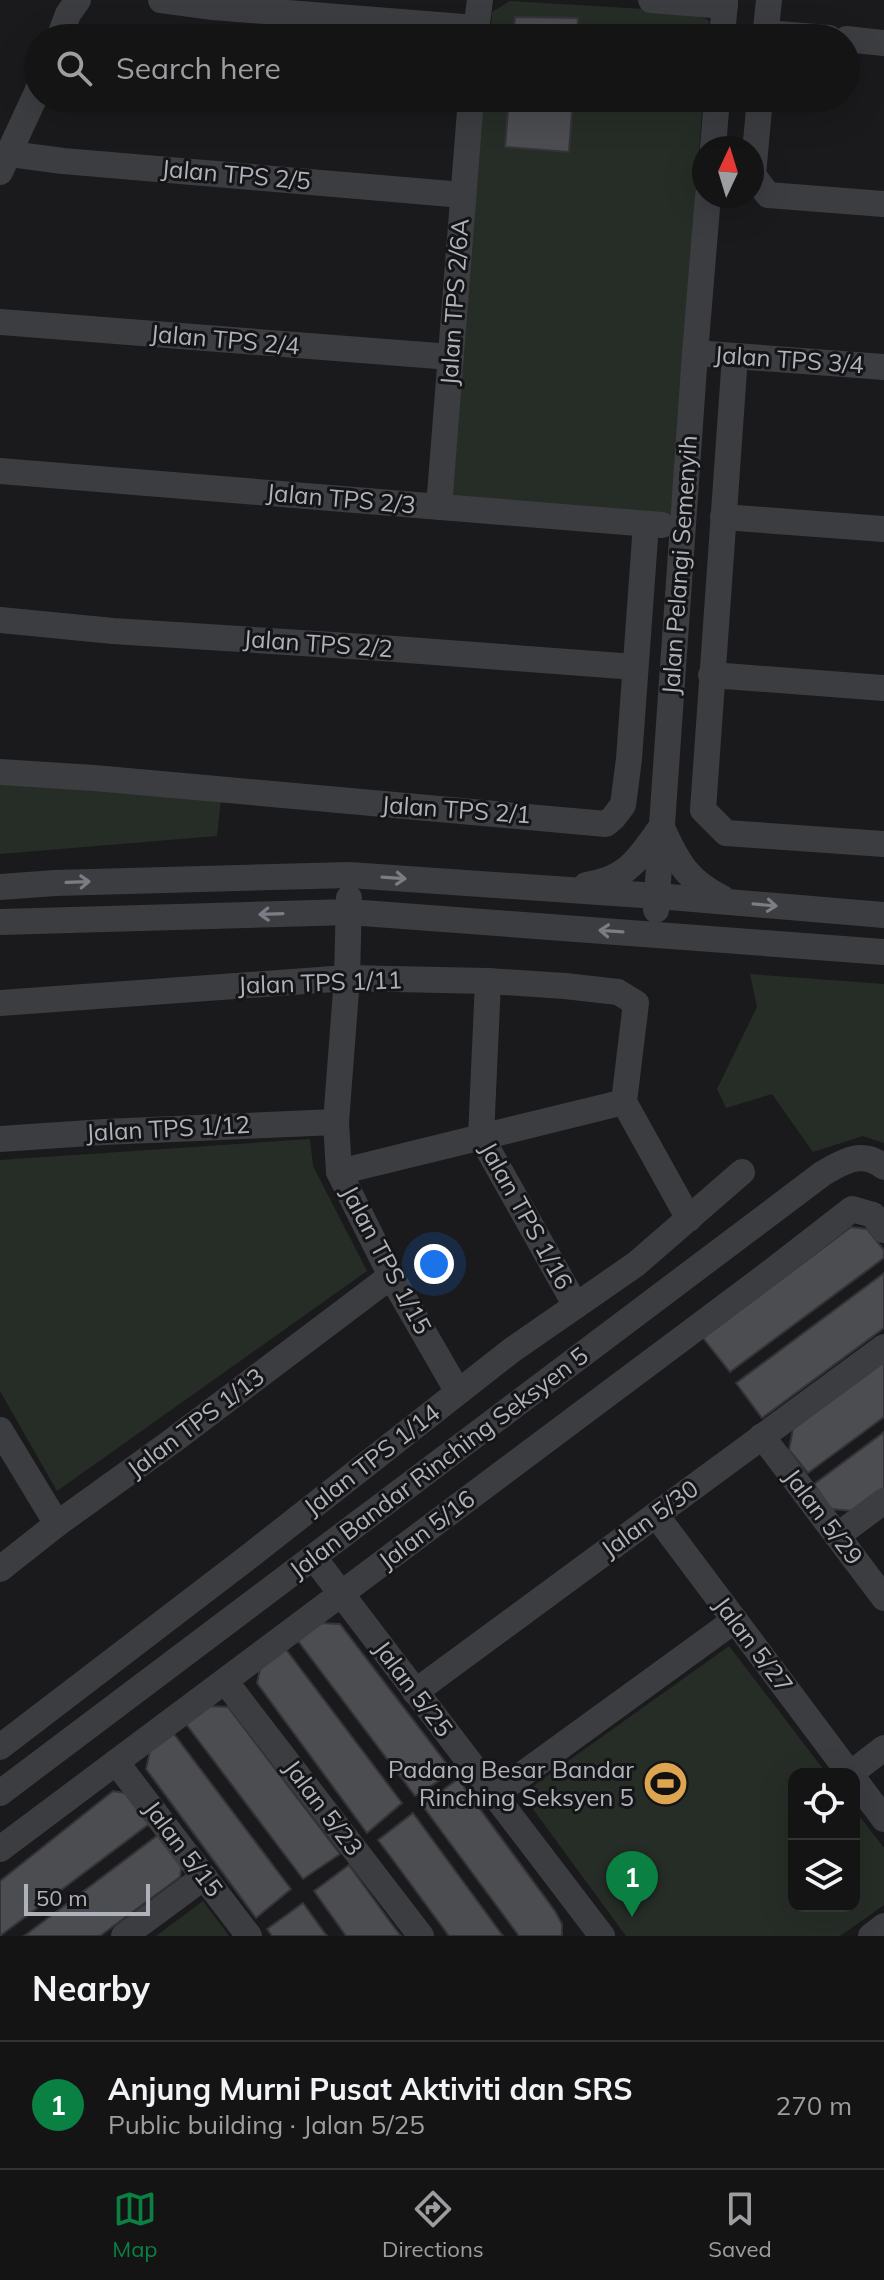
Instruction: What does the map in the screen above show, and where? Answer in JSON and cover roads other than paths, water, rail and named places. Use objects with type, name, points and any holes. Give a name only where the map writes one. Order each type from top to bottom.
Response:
[{"type":"street","points":[[64,24],[78,0]]},
{"type":"street","points":[[161,0],[385,24]]},
{"type":"street","points":[[477,24],[480,0]]},
{"type":"street","points":[[651,0],[725,3],[723,24]]},
{"type":"street","points":[[766,24],[769,0]]},
{"type":"street","points":[[860,40],[884,43]]},
{"type":"street","points":[[5,163],[28,112]]},
{"type":"street","name":"Jalan TPS 2/6A","points":[[439,507],[470,112]]},
{"type":"street","points":[[714,136],[716,112]]},
{"type":"street","points":[[759,112],[753,175],[768,195],[884,204]]},
{"type":"street","name":"Jalan TPS 2/5","points":[[5,163],[78,162],[463,195]]},
{"type":"street","name":"Jalan Pelangi Semenyih","points":[[654,934],[707,208]]},
{"type":"street","name":"Jalan TPS 2/4","points":[[0,322],[451,357]]},
{"type":"street","name":"Jalan TPS 3/4","points":[[695,353],[884,367]]},
{"type":"street","points":[[735,356],[703,810],[726,833],[884,844]]},
{"type":"street","name":"Jalan TPS 2/3","points":[[0,471],[683,527]]},
{"type":"street","points":[[723,517],[884,529]]},
{"type":"street","name":"Jalan TPS 2/1","points":[[0,772],[606,824],[623,805],[646,524]]},
{"type":"street","name":"Jalan TPS 2/2","points":[[0,620],[113,631],[635,667]]},
{"type":"street","points":[[711,675],[884,688]]},
{"type":"street","points":[[559,890],[608,881],[634,865],[662,826]]},
{"type":"street","points":[[662,826],[674,855],[689,877],[703,889],[731,902]]},
{"type":"street","points":[[309,913],[349,947],[362,913],[349,875]]},
{"type":"street","points":[[0,887],[349,875],[884,915]]},
{"type":"street","points":[[0,922],[362,913],[884,952]]},
{"type":"street","name":"Jalan TPS 1/15","points":[[349,947],[336,1122],[339,1172],[391,1276],[458,1392]]},
{"type":"street","name":"Jalan TPS 1/11","points":[[0,1003],[347,978],[488,981],[618,992],[636,1003],[624,1102]]},
{"type":"street","name":"Jalan TPS 1/16","points":[[488,981],[481,1137],[576,1306]]},
{"type":"street","points":[[339,1172],[624,1102],[689,1219]]},
{"type":"street","name":"Jalan TPS 1/12","points":[[0,1139],[336,1122]]},
{"type":"street","name":"Jalan Bandar Rinching Seksyen 5","points":[[0,1793],[822,1174],[848,1158],[876,1160],[884,1167]]},
{"type":"street","name":"Jalan TPS 1/14","points":[[0,1747],[512,1350],[636,1264],[742,1172]]},
{"type":"street","name":"Jalan 5/16","points":[[0,1849],[852,1209],[873,1215],[884,1230]]},
{"type":"street","name":"Jalan TPS 1/13","points":[[0,1569],[391,1276]]},
{"type":"street","name":"Jalan 5/30","points":[[415,1692],[884,1347]]},
{"type":"street","points":[[0,1430],[57,1524]]},
{"type":"street","name":"Jalan 5/29","points":[[762,1436],[884,1598]]},
{"type":"street","points":[[837,1536],[884,1501]]},
{"type":"street","name":"Jalan 5/27","points":[[656,1515],[846,1768]]},
{"type":"street","name":"Jalan 5/25","points":[[314,1558],[602,1936]]},
{"type":"street","points":[[494,1795],[735,1620]]},
{"type":"street","name":"Jalan 5/23","points":[[225,1681],[421,1936]]},
{"type":"street","points":[[858,1768],[884,1748]]},
{"type":"street","name":"Jalan 5/15","points":[[116,1762],[249,1936]]},
{"type":"street","points":[[860,1787],[884,1819]]},
{"type":"street","points":[[124,1936],[204,1877]]},
{"type":"street","points":[[871,1936],[884,1926]]},
{"type":"place","name":"Padang Besar Bandar Rinching Seksyen 5","points":[[665,1784]]},
{"type":"place","name":"Anjung Murni Pusat Aktiviti dan SRS","points":[[632,1917]]}]
